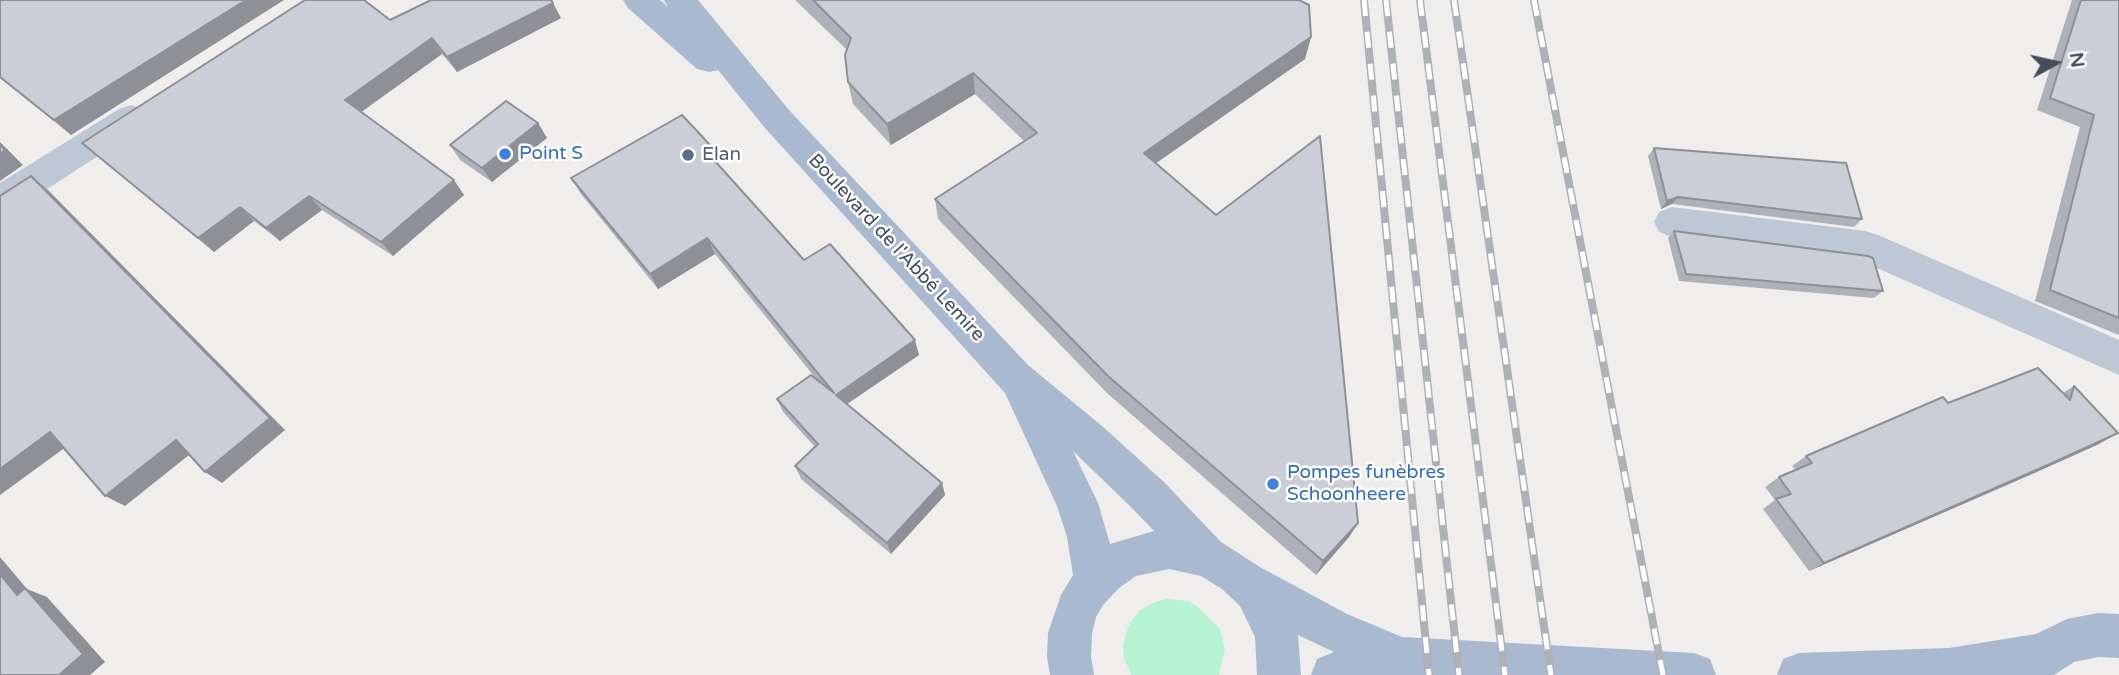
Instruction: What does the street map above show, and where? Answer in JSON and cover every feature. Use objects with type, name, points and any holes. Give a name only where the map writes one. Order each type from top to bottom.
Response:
[{"type":"main road","name":"Boulevard de l'Abbé Lemire","points":[[639,0],[777,119]]},
{"type":"main road","name":"Boulevard de l'Abbé Lemire","points":[[680,0],[777,119],[1014,377],[1088,439],[1149,496],[1205,555]]},
{"type":"main road","name":"Boulevard de l'Abbé Lemire","points":[[1014,377],[1074,495],[1088,537],[1095,580]]},
{"type":"main road","points":[[1072,675],[1069,657],[1070,633],[1076,610],[1095,580],[1124,559],[1146,552],[1182,550],[1205,555],[1331,629],[1402,659]]},
{"type":"main road","points":[[1247,582],[1274,624],[1278,637],[1279,675]]},
{"type":"main road","points":[[1799,675],[2034,665],[2067,641],[2081,637],[2119,636]]},
{"type":"main road","points":[[1333,675],[1402,659],[1694,675]]},
{"type":"street","points":[[0,201],[157,102]]},
{"type":"street","points":[[1672,222],[1865,246],[2119,358]]},
{"type":"green space","points":[[1157,601],[1188,601],[1197,606],[1220,629],[1225,649],[1219,675],[1131,675],[1124,659],[1123,648],[1127,628],[1139,611]]},
{"type":"building","points":[[0,0],[246,0],[54,120],[0,77]]},
{"type":"building","points":[[305,0],[364,0],[390,20],[431,0],[551,0],[553,3],[447,57],[432,38],[345,100],[454,180],[381,242],[309,196],[266,228],[240,207],[198,238],[82,143]]},
{"type":"building","points":[[813,0],[1299,0],[1309,5],[1311,37],[1144,153],[1216,215],[1320,136],[1358,523],[1323,561],[1109,377],[935,199],[1037,133],[973,73],[887,124],[848,82],[845,55],[851,38]]},
{"type":"building","points":[[2081,0],[2119,0],[2119,318],[2050,290],[2094,115],[2050,98]]},
{"type":"building","points":[[506,101],[538,123],[482,168],[450,145]]},
{"type":"building","points":[[682,115],[711,146],[705,150],[804,260],[830,244],[915,340],[836,395],[942,483],[887,543],[795,466],[818,444],[777,399],[811,375],[834,393],[707,238],[650,274],[571,178]]},
{"type":"building","points":[[1654,148],[1846,163],[1862,219],[1678,197],[1667,201]]},
{"type":"building","points":[[31,176],[270,418],[205,472],[176,440],[105,496],[50,432],[0,469],[0,196]]},
{"type":"building","points":[[1674,231],[1868,256],[1873,258],[1883,291],[1686,274]]},
{"type":"building","points":[[2038,368],[2070,400],[2074,386],[2118,433],[1824,563],[1776,499],[1791,494],[1779,477],[1812,463],[1806,456],[1943,397],[1948,403]]},
{"type":"building","points":[[0,574],[17,595],[25,588],[83,654],[59,675],[0,675]]},
{"type":"railway","points":[[1364,0],[1429,675]]},
{"type":"railway","points":[[1386,0],[1459,675]]},
{"type":"railway","points":[[1420,0],[1505,675]]},
{"type":"railway","points":[[1454,0],[1551,675]]},
{"type":"railway","points":[[1534,0],[1663,675]]},
{"type":"place","name":"Point S","points":[[505,154]]},
{"type":"place","name":"Elan","points":[[688,155]]},
{"type":"place","name":"Pompes funèbres Schoonheere","points":[[1273,484]]}]
